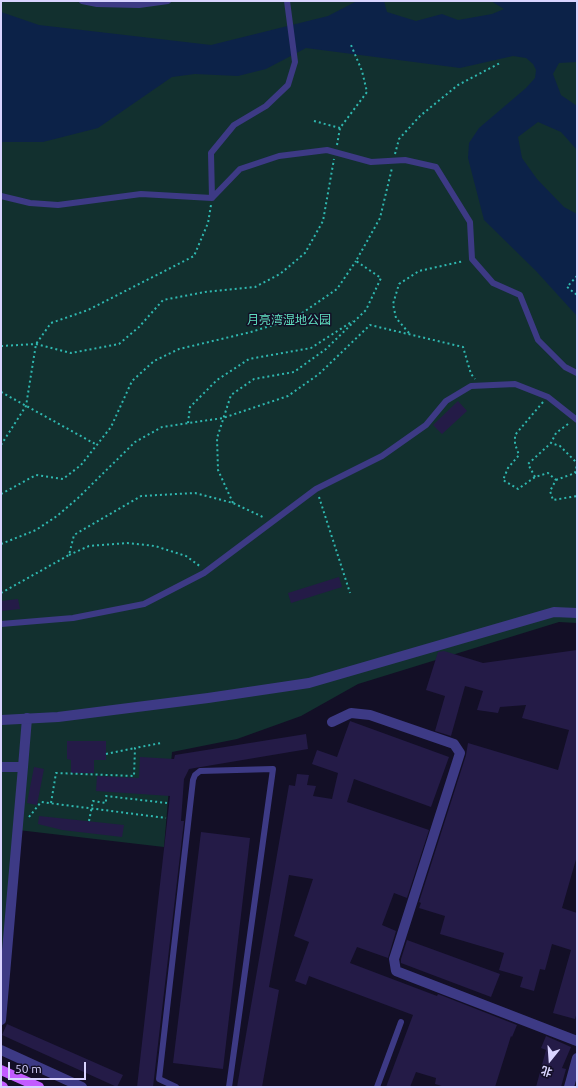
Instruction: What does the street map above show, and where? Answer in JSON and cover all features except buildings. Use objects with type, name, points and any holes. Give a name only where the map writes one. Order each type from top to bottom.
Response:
[{"type":"main road","points":[[1,1070],[39,1087]]},
{"type":"street","points":[[1,720],[58,717],[200,699],[309,683],[554,612],[577,613]]},
{"type":"street","points":[[332,722],[351,713],[370,715],[454,744],[460,753],[394,959],[396,971],[577,1041]]},
{"type":"street","points":[[1,1020],[4,946],[19,818],[27,718]]},
{"type":"street","points":[[1,768],[23,767]]},
{"type":"street","points":[[1,1050],[82,1087]]},
{"type":"street","points":[[568,1087],[577,1058]]},
{"type":"lane","points":[[82,1],[97,4],[139,5],[168,1]]},
{"type":"lane","points":[[212,198],[211,152],[234,125],[266,106],[288,85],[295,62],[287,1]]},
{"type":"lane","points":[[1,196],[30,203],[58,206],[141,194],[212,198],[240,169],[278,156],[327,150],[371,162],[405,160],[436,167],[470,222],[472,259],[493,283],[520,295],[538,340],[565,367],[577,373]]},
{"type":"lane","points":[[1,624],[73,618],[144,604],[207,571],[316,489],[382,456],[426,425],[446,401],[471,386],[515,384],[548,396],[576,420]]},
{"type":"lane","points":[[176,1087],[159,1079],[193,780],[195,775],[200,771],[273,769],[228,1087]]},
{"type":"lane","points":[[377,1087],[401,1022]]},
{"type":"path","points":[[1,346],[36,344],[72,353],[119,344],[139,327],[163,300],[205,292],[254,287],[280,274],[305,253],[323,221],[340,128],[368,92],[362,71],[351,45]]},
{"type":"path","points":[[1,494],[36,475],[63,479],[81,465],[111,427],[132,382],[154,361],[179,349],[251,332],[295,318],[337,289],[356,261],[380,218],[399,139],[420,116],[458,86],[500,62]]},
{"type":"path","points":[[314,121],[340,128]]},
{"type":"path","points":[[1,445],[26,406],[36,344],[51,323],[88,310],[194,256],[208,223],[212,198]]},
{"type":"path","points":[[410,334],[396,318],[393,304],[399,284],[419,271],[472,259]]},
{"type":"path","points":[[233,502],[218,470],[217,438],[231,395],[254,379],[294,372],[326,349],[366,310],[380,278],[356,261]]},
{"type":"path","points":[[577,276],[567,286],[577,295]]},
{"type":"path","points":[[188,423],[190,407],[217,380],[249,359],[311,348],[357,318]]},
{"type":"path","points":[[1,544],[36,530],[57,516],[78,498],[135,442],[162,427],[223,418],[288,396],[319,374],[370,324],[463,347],[471,374],[481,385]]},
{"type":"path","points":[[1,392],[97,445]]},
{"type":"path","points":[[548,396],[515,434],[515,444],[519,455],[508,468],[504,480],[518,489],[535,476],[548,473],[556,480]]},
{"type":"path","points":[[535,476],[528,464],[550,443],[556,433],[576,420]]},
{"type":"path","points":[[550,443],[560,446],[577,464],[576,473],[556,480],[550,491],[553,500],[577,496]]},
{"type":"path","points":[[316,489],[350,593]]},
{"type":"path","points":[[69,555],[74,535],[140,496],[195,493],[233,502],[274,522]]},
{"type":"path","points":[[1,593],[69,555],[89,546],[128,543],[155,546],[186,556],[207,571]]},
{"type":"path","points":[[106,754],[161,743]]},
{"type":"path","points":[[51,803],[56,773],[134,776],[135,748]]},
{"type":"path","points":[[89,821],[93,801],[106,803],[106,796],[167,804]]},
{"type":"path","points":[[19,818],[29,818],[41,802],[166,818]]},
{"type":"green space","name":"月亮湾湿地公园","points":[[1,1],[546,1],[577,17],[577,623],[559,622],[358,684],[301,716],[237,739],[172,752],[164,847],[18,830],[1,1020]]},
{"type":"water","points":[[357,1],[384,1],[387,12],[416,21],[442,14],[458,20],[492,14],[504,9],[491,1],[577,1],[577,62],[559,63],[553,74],[561,95],[577,106],[577,150],[561,132],[538,122],[518,137],[522,158],[537,179],[564,207],[577,214],[577,316],[536,271],[484,220],[468,158],[469,143],[479,128],[526,88],[535,78],[536,70],[533,64],[526,58],[513,56],[460,68],[306,48],[266,69],[238,76],[195,74],[172,77],[98,128],[43,142],[1,142],[1,12],[39,25],[211,45],[328,16]]}]
